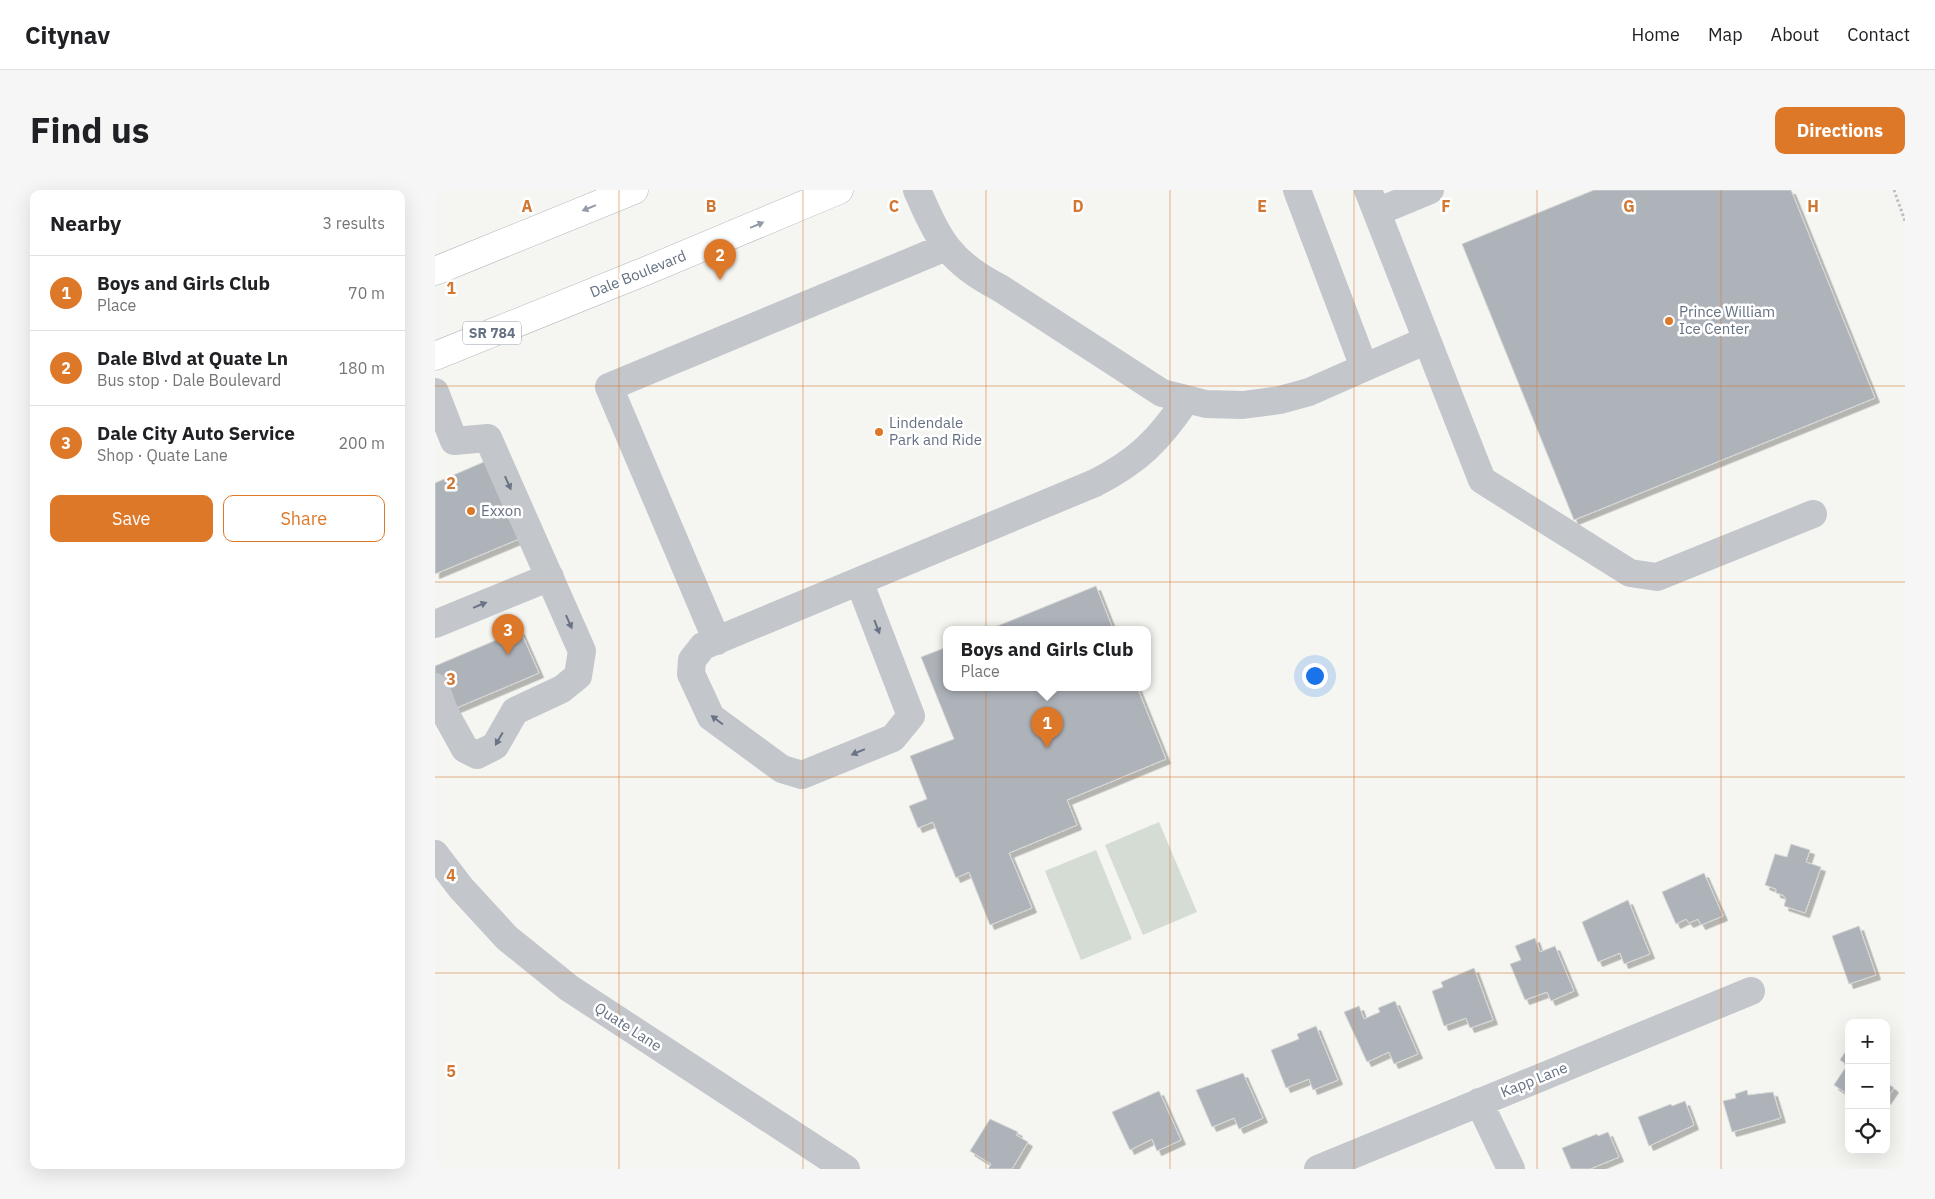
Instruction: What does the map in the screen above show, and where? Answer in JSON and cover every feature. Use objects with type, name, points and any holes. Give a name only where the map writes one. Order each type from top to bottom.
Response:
[{"type":"main road","points":[[435,271],[634,190]]},
{"type":"main road","name":"Dale Boulevard","points":[[435,356],[839,190]]},
{"type":"street","points":[[917,190],[936,233],[957,260],[980,277],[1162,393],[1206,404],[1243,405],[1281,400],[1309,392],[1427,340]]},
{"type":"street","points":[[1297,190],[1364,367]]},
{"type":"street","points":[[1430,190],[1373,201],[1482,480],[1630,573],[1657,577],[1813,514]]},
{"type":"street","points":[[717,641],[609,387],[946,247]]},
{"type":"street","points":[[435,392],[445,445],[488,438],[582,651],[579,676],[563,689],[515,711],[495,746],[477,755],[465,749],[445,713],[435,687]]},
{"type":"street","points":[[859,581],[911,716],[893,738],[802,775],[782,769],[711,717],[691,674],[692,660],[703,646],[1113,474],[1142,454],[1166,429],[1186,400]]},
{"type":"street","points":[[435,624],[549,577]]},
{"type":"street","name":"Quate Lane","points":[[435,854],[461,888],[507,938],[569,988],[846,1169]]},
{"type":"street","name":"Kapp Lane","points":[[1318,1169],[1751,990]]},
{"type":"street","points":[[1479,1102],[1511,1169]]},
{"type":"path","points":[[1894,190],[1905,221]]},
{"type":"shaded area","points":[[1159,822],[1197,912],[1143,935],[1105,845]]},
{"type":"shaded area","points":[[1096,850],[1132,939],[1081,960],[1045,871]]},
{"type":"building","name":"Prince William Ice Center","points":[[1594,190],[1791,190],[1875,398],[1574,520],[1462,244]]},
{"type":"building","name":"Exxon","points":[[486,461],[519,539],[435,574],[435,483]]},
{"type":"building","points":[[1096,586],[1112,626],[997,626]]},
{"type":"building","points":[[520,630],[539,673],[435,717],[435,666]]},
{"type":"building","points":[[943,649],[943,691],[1139,691],[1166,759],[1067,800],[1077,825],[1009,853],[1032,908],[990,925],[969,872],[956,878],[933,822],[918,828],[909,806],[927,799],[910,756],[954,739],[921,657]]},
{"type":"building","points":[[1791,844],[1810,850],[1806,862],[1821,867],[1805,913],[1784,906],[1786,899],[1783,895],[1776,893],[1776,889],[1765,885],[1775,854],[1787,857]]},
{"type":"building","points":[[1704,873],[1723,916],[1701,925],[1698,919],[1689,923],[1686,919],[1676,924],[1662,892]]},
{"type":"building","points":[[1628,900],[1650,954],[1624,964],[1620,953],[1598,962],[1582,922]]},
{"type":"building","points":[[1859,926],[1876,975],[1849,984],[1832,936]]},
{"type":"building","points":[[1535,938],[1540,952],[1555,946],[1574,991],[1551,1001],[1547,992],[1525,1000],[1510,964],[1521,960],[1515,946]]},
{"type":"building","points":[[1474,968],[1493,1020],[1470,1028],[1466,1018],[1444,1026],[1432,991],[1443,987],[1441,982]]},
{"type":"building","points":[[1395,1001],[1418,1054],[1394,1064],[1389,1052],[1367,1062],[1344,1012],[1359,1006],[1364,1019],[1380,1012],[1378,1008]]},
{"type":"building","points":[[1316,1026],[1338,1080],[1313,1090],[1309,1079],[1286,1088],[1271,1050],[1299,1039],[1297,1034]]},
{"type":"building","points":[[1845,1052],[1845,1064],[1840,1060]]},
{"type":"building","points":[[1845,1068],[1845,1092],[1834,1085]]},
{"type":"building","points":[[1243,1073],[1263,1118],[1239,1129],[1234,1118],[1212,1127],[1196,1090]]},
{"type":"building","points":[[1890,1085],[1894,1088],[1890,1094]]},
{"type":"building","points":[[1747,1090],[1748,1095],[1773,1092],[1781,1118],[1732,1132],[1723,1101],[1736,1098],[1735,1094]]},
{"type":"building","points":[[1159,1091],[1181,1140],[1157,1151],[1152,1139],[1130,1150],[1112,1112]]},
{"type":"building","points":[[1685,1101],[1694,1125],[1649,1146],[1638,1117],[1671,1104],[1672,1106]]},
{"type":"building","points":[[990,1119],[1018,1132],[1016,1135],[1028,1142],[1012,1169],[988,1169],[991,1164],[970,1151]]},
{"type":"building","points":[[1608,1132],[1619,1157],[1590,1169],[1571,1169],[1562,1148],[1597,1134],[1598,1136]]},
{"type":"place","name":"Dale Blvd at Quate Ln","points":[[720,280]]},
{"type":"place","name":"Prince William Ice Center","points":[[1669,321]]},
{"type":"place","name":"Lindendale Park and Ride","points":[[879,432]]},
{"type":"place","name":"Exxon","points":[[471,511]]},
{"type":"place","name":"Dale City Auto Service","points":[[508,655]]},
{"type":"place","name":"Boys and Girls Club","points":[[1047,748]]}]
